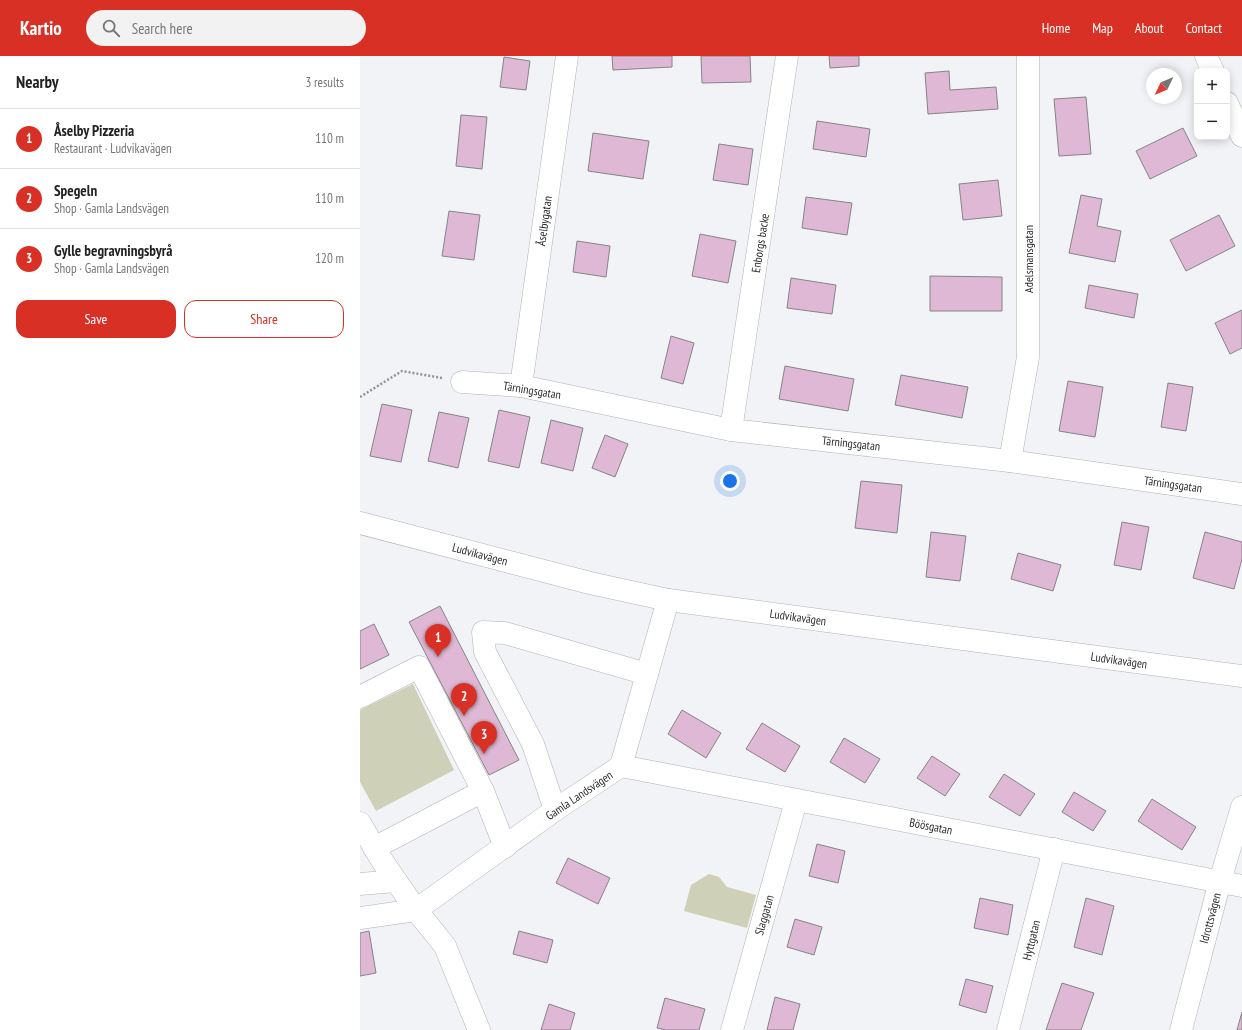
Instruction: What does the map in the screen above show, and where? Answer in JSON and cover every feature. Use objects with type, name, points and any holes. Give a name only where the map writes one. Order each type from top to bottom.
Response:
[{"type":"street","name":"Åselbygatan","points":[[521,386],[567,56]]},
{"type":"street","name":"Enborgs backe","points":[[731,430],[787,56]]},
{"type":"street","name":"Adelsmansgatan","points":[[1010,461],[1028,357],[1028,56]]},
{"type":"street","points":[[1206,56],[1212,68]]},
{"type":"street","points":[[1228,104],[1242,136]]},
{"type":"street","name":"Tärningsgatan","points":[[462,382],[521,386],[731,430],[1010,461],[1242,494]]},
{"type":"street","name":"Ludvikavägen","points":[[360,523],[590,583],[668,600],[1242,676]]},
{"type":"street","name":"Gamla Landsvägen","points":[[416,910],[555,810],[621,766],[668,600]]},
{"type":"street","points":[[555,810],[533,744],[485,652],[483,632],[505,633],[647,674]]},
{"type":"street","points":[[360,697],[419,667],[483,791],[505,847]]},
{"type":"street","name":"Böösgatan","points":[[621,766],[1242,886]]},
{"type":"street","points":[[374,848],[483,791]]},
{"type":"street","name":"Slaggatan","points":[[732,1030],[796,801]]},
{"type":"street","name":"Idrottsvägen","points":[[1181,1030],[1220,881],[1242,807]]},
{"type":"street","points":[[360,823],[374,848],[396,881],[444,946],[479,1030]]},
{"type":"street","name":"Hyttgatan","points":[[1008,1030],[1054,850]]},
{"type":"street","points":[[360,884],[396,881]]},
{"type":"street","points":[[360,918],[416,910]]},
{"type":"path","points":[[360,397],[402,371],[462,382]]},
{"type":"green space","points":[[413,684],[454,770],[376,811],[360,782],[360,710]]},
{"type":"green space","points":[[709,874],[719,877],[727,887],[756,895],[747,928],[684,911],[691,885]]},
{"type":"building","points":[[612,56],[672,56],[672,67],[613,70]]},
{"type":"building","points":[[701,56],[750,56],[751,82],[702,83]]},
{"type":"building","points":[[829,56],[859,56],[859,66],[830,68]]},
{"type":"building","points":[[504,57],[530,61],[526,90],[500,87]]},
{"type":"building","points":[[949,71],[950,90],[996,87],[998,109],[928,114],[925,73]]},
{"type":"building","points":[[1086,97],[1091,154],[1059,156],[1054,99]]},
{"type":"building","points":[[461,115],[487,117],[482,169],[456,166]]},
{"type":"building","points":[[817,121],[870,129],[866,157],[813,149]]},
{"type":"building","points":[[1183,128],[1197,156],[1150,179],[1136,151]]},
{"type":"building","points":[[593,133],[649,141],[643,179],[588,171]]},
{"type":"building","points":[[719,144],[753,149],[748,185],[713,180]]},
{"type":"building","points":[[998,180],[1002,216],[963,220],[959,184]]},
{"type":"building","points":[[1081,195],[1102,199],[1097,226],[1121,231],[1115,262],[1069,253]]},
{"type":"building","points":[[806,197],[852,203],[847,235],[802,228]]},
{"type":"building","points":[[449,211],[480,215],[474,260],[442,256]]},
{"type":"building","points":[[1219,215],[1235,246],[1186,271],[1170,240]]},
{"type":"building","points":[[700,234],[736,241],[728,283],[692,276]]},
{"type":"building","points":[[577,241],[610,246],[606,277],[573,272]]},
{"type":"building","points":[[930,276],[1002,277],[1002,311],[930,311]]},
{"type":"building","points":[[791,278],[836,285],[832,314],[787,308]]},
{"type":"building","points":[[1089,285],[1138,294],[1134,318],[1085,308]]},
{"type":"building","points":[[1242,310],[1242,348],[1230,354],[1215,323]]},
{"type":"building","points":[[671,336],[694,343],[683,384],[661,378]]},
{"type":"building","points":[[785,366],[854,379],[848,411],[779,399]]},
{"type":"building","points":[[901,375],[968,387],[962,418],[895,405]]},
{"type":"building","points":[[1068,381],[1103,387],[1095,437],[1059,431]]},
{"type":"building","points":[[1168,383],[1193,387],[1186,431],[1161,427]]},
{"type":"building","points":[[382,404],[412,410],[401,462],[370,456]]},
{"type":"building","points":[[499,410],[530,417],[519,468],[488,461]]},
{"type":"building","points":[[439,412],[469,418],[458,468],[428,461]]},
{"type":"building","points":[[551,420],[583,428],[573,471],[541,463]]},
{"type":"building","points":[[605,435],[628,444],[615,477],[592,468]]},
{"type":"building","points":[[861,481],[902,485],[897,533],[855,528]]},
{"type":"building","points":[[1122,522],[1149,527],[1141,570],[1114,565]]},
{"type":"building","points":[[931,532],[966,536],[960,581],[926,577]]},
{"type":"building","points":[[1205,532],[1242,542],[1242,559],[1234,589],[1193,578]]},
{"type":"building","points":[[1018,553],[1061,565],[1053,591],[1011,579]]},
{"type":"building","points":[[440,606],[519,760],[489,775],[409,622]]},
{"type":"building","points":[[374,624],[389,655],[360,669],[360,631]]},
{"type":"building","points":[[682,710],[721,733],[706,758],[668,734]]},
{"type":"building","points":[[762,723],[800,746],[785,772],[746,749]]},
{"type":"building","points":[[844,738],[880,759],[865,783],[830,762]]},
{"type":"building","points":[[932,756],[960,774],[945,796],[917,778]]},
{"type":"building","points":[[1004,774],[1035,794],[1020,816],[989,797]]},
{"type":"building","points":[[1074,792],[1106,811],[1093,831],[1062,812]]},
{"type":"building","points":[[1152,799],[1196,827],[1182,850],[1138,821]]},
{"type":"building","points":[[817,844],[845,851],[838,883],[809,876]]},
{"type":"building","points":[[568,858],[610,878],[598,904],[556,883]]},
{"type":"building","points":[[980,898],[1013,905],[1008,935],[974,928]]},
{"type":"building","points":[[1086,898],[1114,906],[1102,955],[1074,947]]},
{"type":"building","points":[[795,919],[822,927],[814,955],[787,947]]},
{"type":"building","points":[[369,931],[376,973],[360,976],[360,933]]},
{"type":"building","points":[[519,931],[553,940],[547,963],[513,954]]},
{"type":"building","points":[[966,979],[993,986],[986,1013],[959,1005]]},
{"type":"building","points":[[1062,983],[1094,993],[1081,1030],[1046,1030]]},
{"type":"building","points":[[775,997],[800,1004],[793,1030],[767,1030]]},
{"type":"building","points":[[665,998],[705,1009],[699,1030],[666,1030],[657,1028]]},
{"type":"building","points":[[549,1004],[575,1013],[570,1030],[541,1030]]},
{"type":"building","points":[[1242,1012],[1242,1030],[1237,1030]]},
{"type":"place","name":"Åselby Pizzeria","points":[[438,657]]},
{"type":"place","name":"Spegeln","points":[[464,716]]},
{"type":"place","name":"Gylle begravningsbyrå","points":[[484,754]]}]
